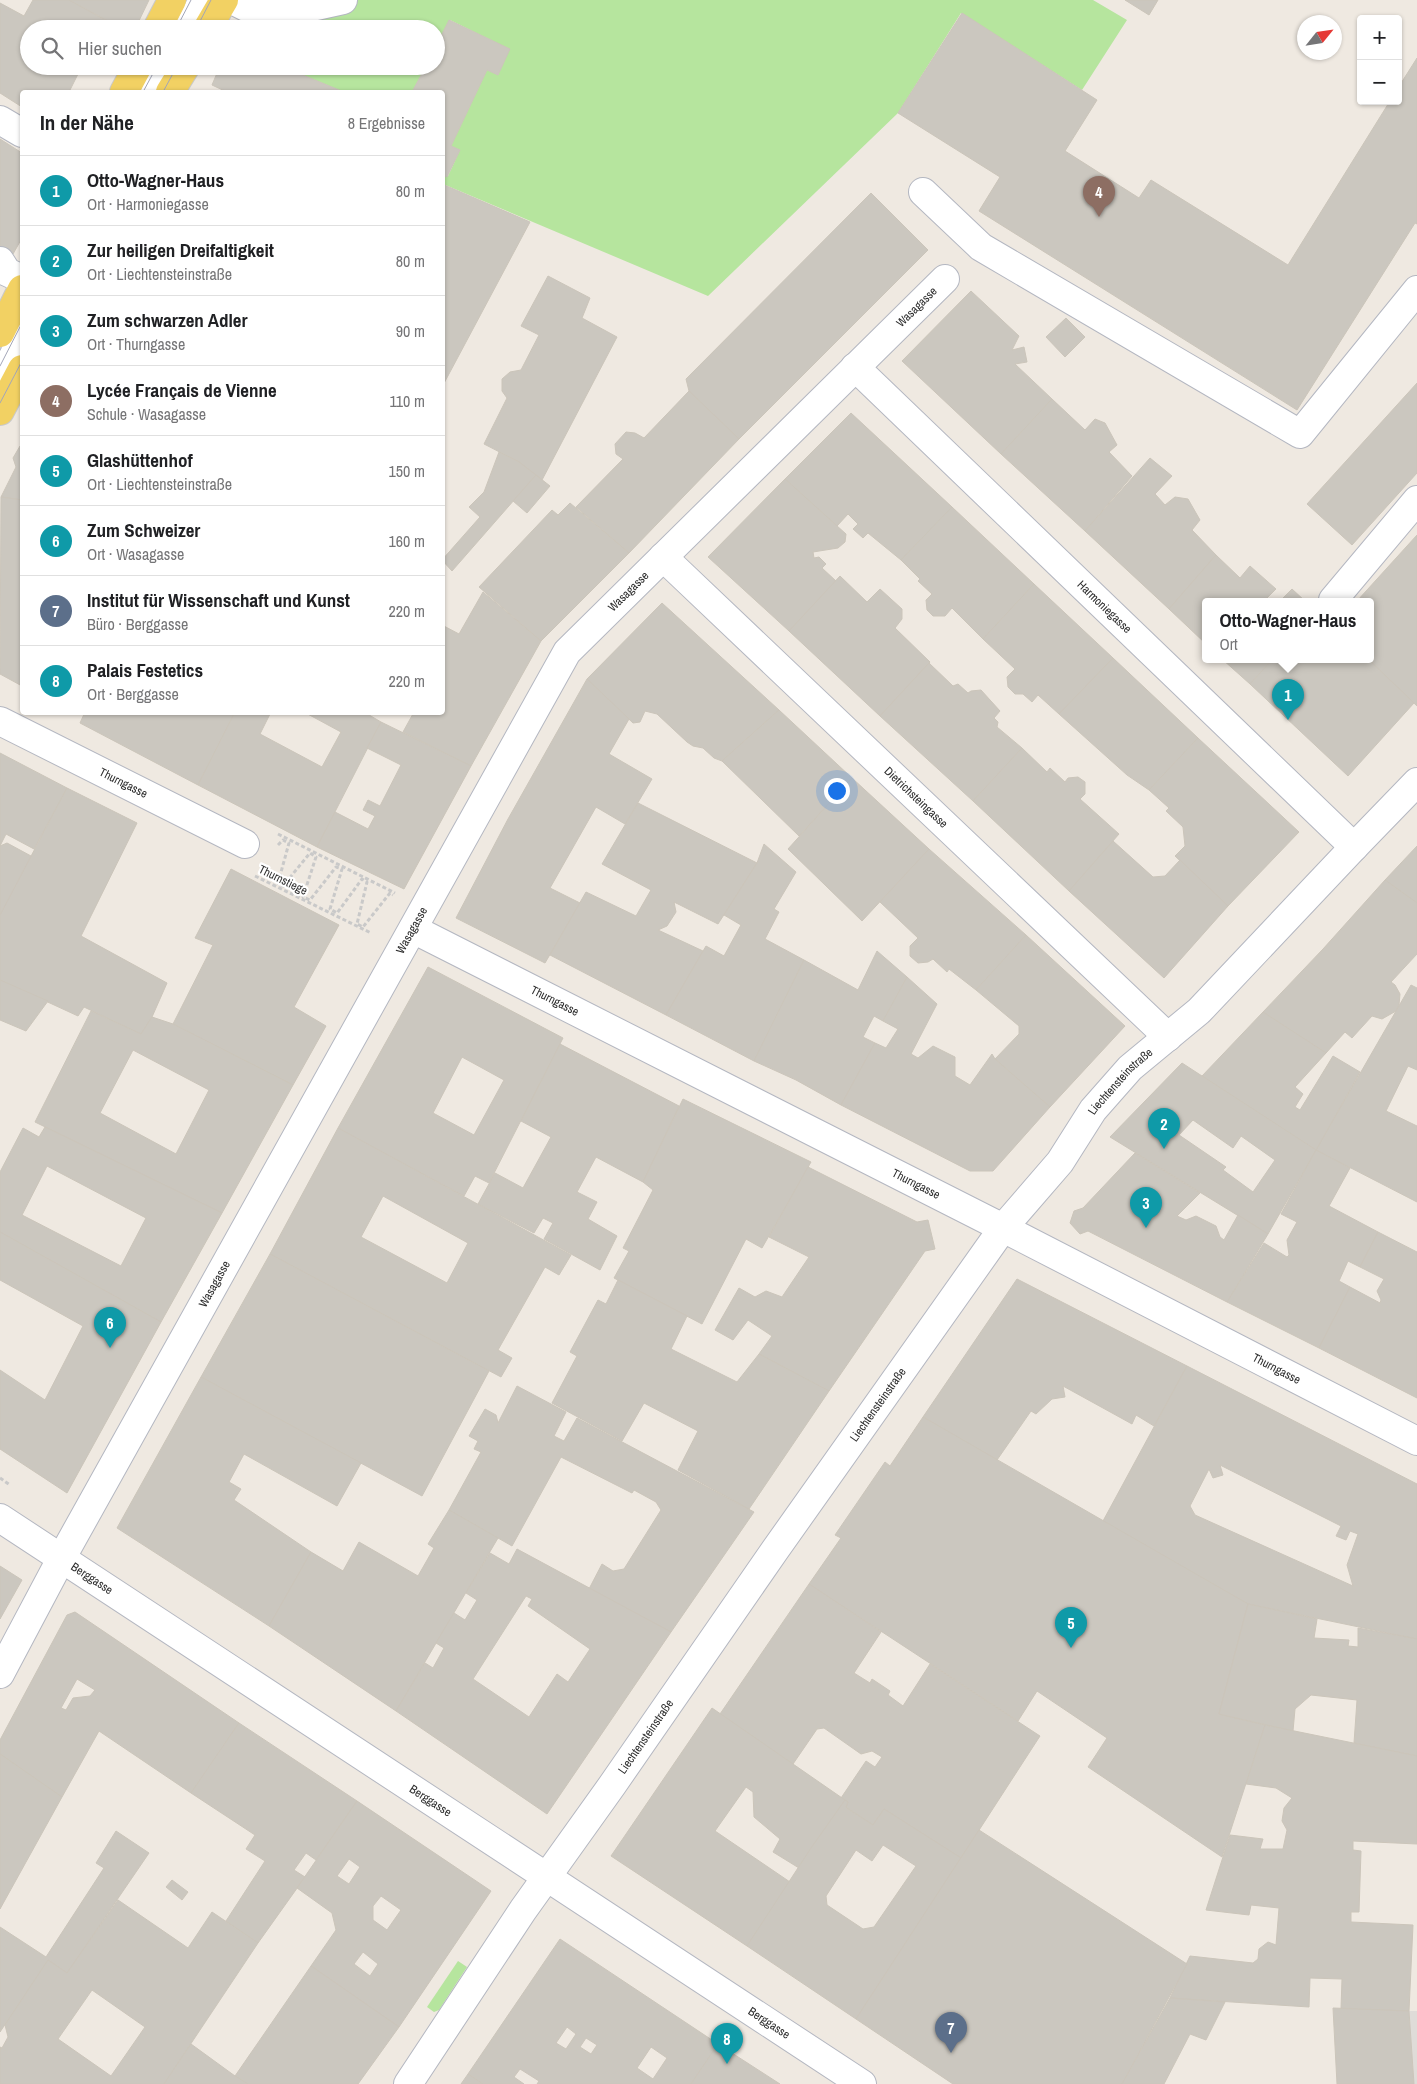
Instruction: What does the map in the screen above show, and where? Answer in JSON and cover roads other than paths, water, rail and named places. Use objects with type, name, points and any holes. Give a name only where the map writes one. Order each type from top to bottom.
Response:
[{"type":"main road","points":[[162,20],[172,0]]},
{"type":"main road","points":[[212,20],[224,0]]},
{"type":"main road","points":[[125,90],[133,75]]},
{"type":"main road","points":[[171,90],[180,75]]},
{"type":"main road","points":[[0,332],[20,293]]},
{"type":"main road","points":[[0,411],[20,373]]},
{"type":"street","points":[[193,20],[203,0]]},
{"type":"street","points":[[232,0],[248,8],[280,14],[343,0]]},
{"type":"street","points":[[155,90],[164,75]]},
{"type":"street","points":[[0,120],[20,132]]},
{"type":"street","points":[[923,192],[981,247],[1300,434],[1417,290]]},
{"type":"street","points":[[0,260],[7,272],[20,278]]},
{"type":"street","name":"Wasagasse","points":[[0,1674],[61,1559],[567,652],[945,278]]},
{"type":"street","points":[[0,382],[20,343]]},
{"type":"street","name":"Harmoniegasse","points":[[855,367],[1354,847]]},
{"type":"street","points":[[1335,598],[1417,500]]},
{"type":"street","name":"Dietrichsteingasse","points":[[663,557],[1168,1037]]},
{"type":"street","name":"Thurngasse","points":[[0,721],[245,844]]},
{"type":"street","name":"Liechtensteinstraße","points":[[408,2084],[503,1939],[1003,1228],[1060,1162],[1093,1110],[1130,1068],[1199,1011],[1417,782]]},
{"type":"street","name":"Thurngasse","points":[[413,929],[1003,1228],[1417,1441]]},
{"type":"street","name":"Berggasse","points":[[0,1518],[862,2084]]},
{"type":"tram line","points":[[181,20],[191,0]]},
{"type":"tram line","points":[[201,20],[211,0]]},
{"type":"tram line","points":[[144,90],[152,75]]},
{"type":"tram line","points":[[164,90],[172,75]]},
{"type":"tram line","points":[[0,366],[20,327]]},
{"type":"tram line","points":[[0,403],[20,365]]},
{"type":"place","name":"Lycée Français de Vienne","points":[[1099,217]]},
{"type":"place","name":"Otto-Wagner-Haus","points":[[1288,720]]},
{"type":"place","name":"Zur heiligen Dreifaltigkeit","points":[[1164,1149]]},
{"type":"place","name":"Zum schwarzen Adler","points":[[1146,1228]]},
{"type":"place","name":"Zum Schweizer","points":[[110,1348]]},
{"type":"place","name":"Glashüttenhof","points":[[1071,1648]]},
{"type":"place","name":"Institut für Wissenschaft und Kunst","points":[[951,2053]]},
{"type":"place","name":"Palais Festetics","points":[[727,2064]]}]
